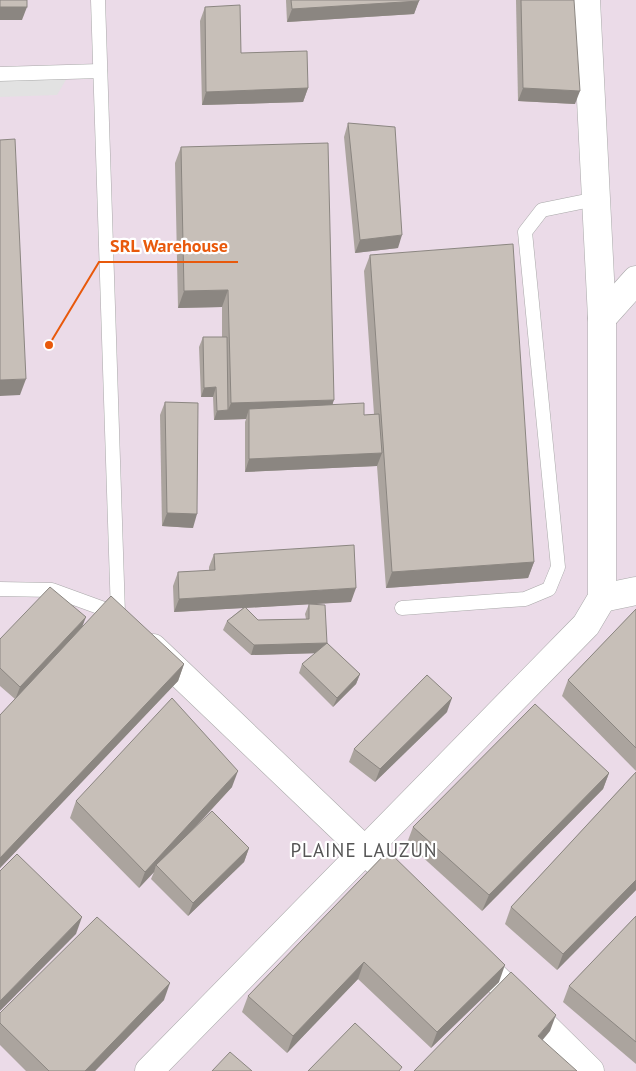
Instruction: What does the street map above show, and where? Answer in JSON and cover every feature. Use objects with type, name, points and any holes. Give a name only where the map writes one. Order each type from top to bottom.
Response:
[{"type":"street","points":[[149,1071],[586,624],[602,598],[602,318],[586,0]]},
{"type":"street","points":[[602,318],[636,280]]},
{"type":"street","points":[[602,598],[636,591]]},
{"type":"street","points":[[118,614],[396,881]]},
{"type":"street","points":[[458,941],[590,1071]]},
{"type":"lane","points":[[0,589],[52,590],[118,614],[98,0]]},
{"type":"lane","points":[[0,74],[100,71]]},
{"type":"lane","points":[[402,608],[525,599],[549,589],[558,567],[526,232],[542,210],[596,199]]},
{"type":"shaded area","points":[[0,0],[636,0],[636,1071],[0,1071]]},
{"type":"shaded area","points":[[67,78],[57,95],[0,97],[0,79]]},
{"type":"building","points":[[0,0],[27,0],[27,7],[0,7]]},
{"type":"building","points":[[291,0],[419,0],[419,1],[292,9]]},
{"type":"building","points":[[521,0],[574,0],[580,91],[523,88]]},
{"type":"building","points":[[240,5],[241,53],[307,51],[308,88],[206,92],[205,7]]},
{"type":"building","points":[[348,123],[395,127],[402,235],[360,240]]},
{"type":"building","points":[[15,139],[26,379],[0,380],[0,140]]},
{"type":"building","points":[[328,143],[334,400],[231,403],[228,290],[184,291],[181,147]]},
{"type":"building","points":[[513,244],[534,562],[392,572],[370,255]]},
{"type":"building","points":[[203,337],[227,337],[228,410],[217,411],[216,387],[204,388]]},
{"type":"building","points":[[165,402],[198,403],[197,514],[167,513]]},
{"type":"building","points":[[364,403],[364,415],[379,414],[382,453],[249,459],[249,409]]},
{"type":"building","points":[[354,545],[356,588],[179,599],[178,572],[215,570],[214,554]]},
{"type":"building","points":[[50,587],[86,617],[20,687],[0,668],[0,639]]},
{"type":"building","points":[[111,596],[184,664],[0,858],[0,715]]},
{"type":"building","points":[[309,604],[325,605],[327,643],[254,645],[227,621],[245,607],[258,620],[309,619]]},
{"type":"building","points":[[636,609],[636,748],[568,680]]},
{"type":"building","points":[[327,643],[360,674],[337,698],[302,664]]},
{"type":"building","points":[[427,675],[452,698],[380,769],[354,749]]},
{"type":"building","points":[[172,698],[238,771],[145,872],[76,801]]},
{"type":"building","points":[[535,704],[609,773],[489,895],[413,827]]},
{"type":"building","points":[[636,772],[636,880],[563,954],[511,907]]},
{"type":"building","points":[[212,811],[249,848],[193,903],[156,865]]},
{"type":"building","points":[[388,851],[505,965],[437,1032],[364,962],[293,1036],[248,996]]},
{"type":"building","points":[[17,854],[82,917],[0,1001],[0,871]]},
{"type":"building","points":[[636,916],[636,1042],[569,986]]},
{"type":"building","points":[[97,917],[170,983],[85,1071],[49,1071],[0,1023],[0,1013]]},
{"type":"building","points":[[511,972],[556,1015],[538,1036],[577,1071],[414,1071]]},
{"type":"building","points":[[355,1023],[402,1067],[399,1071],[308,1071]]},
{"type":"building","points":[[230,1052],[252,1071],[212,1071]]},
{"type":"place","name":"SRL Warehouse","points":[[49,345]]},
{"type":"district","name":"PLAINE LAUZUN","points":[[364,850]]}]
